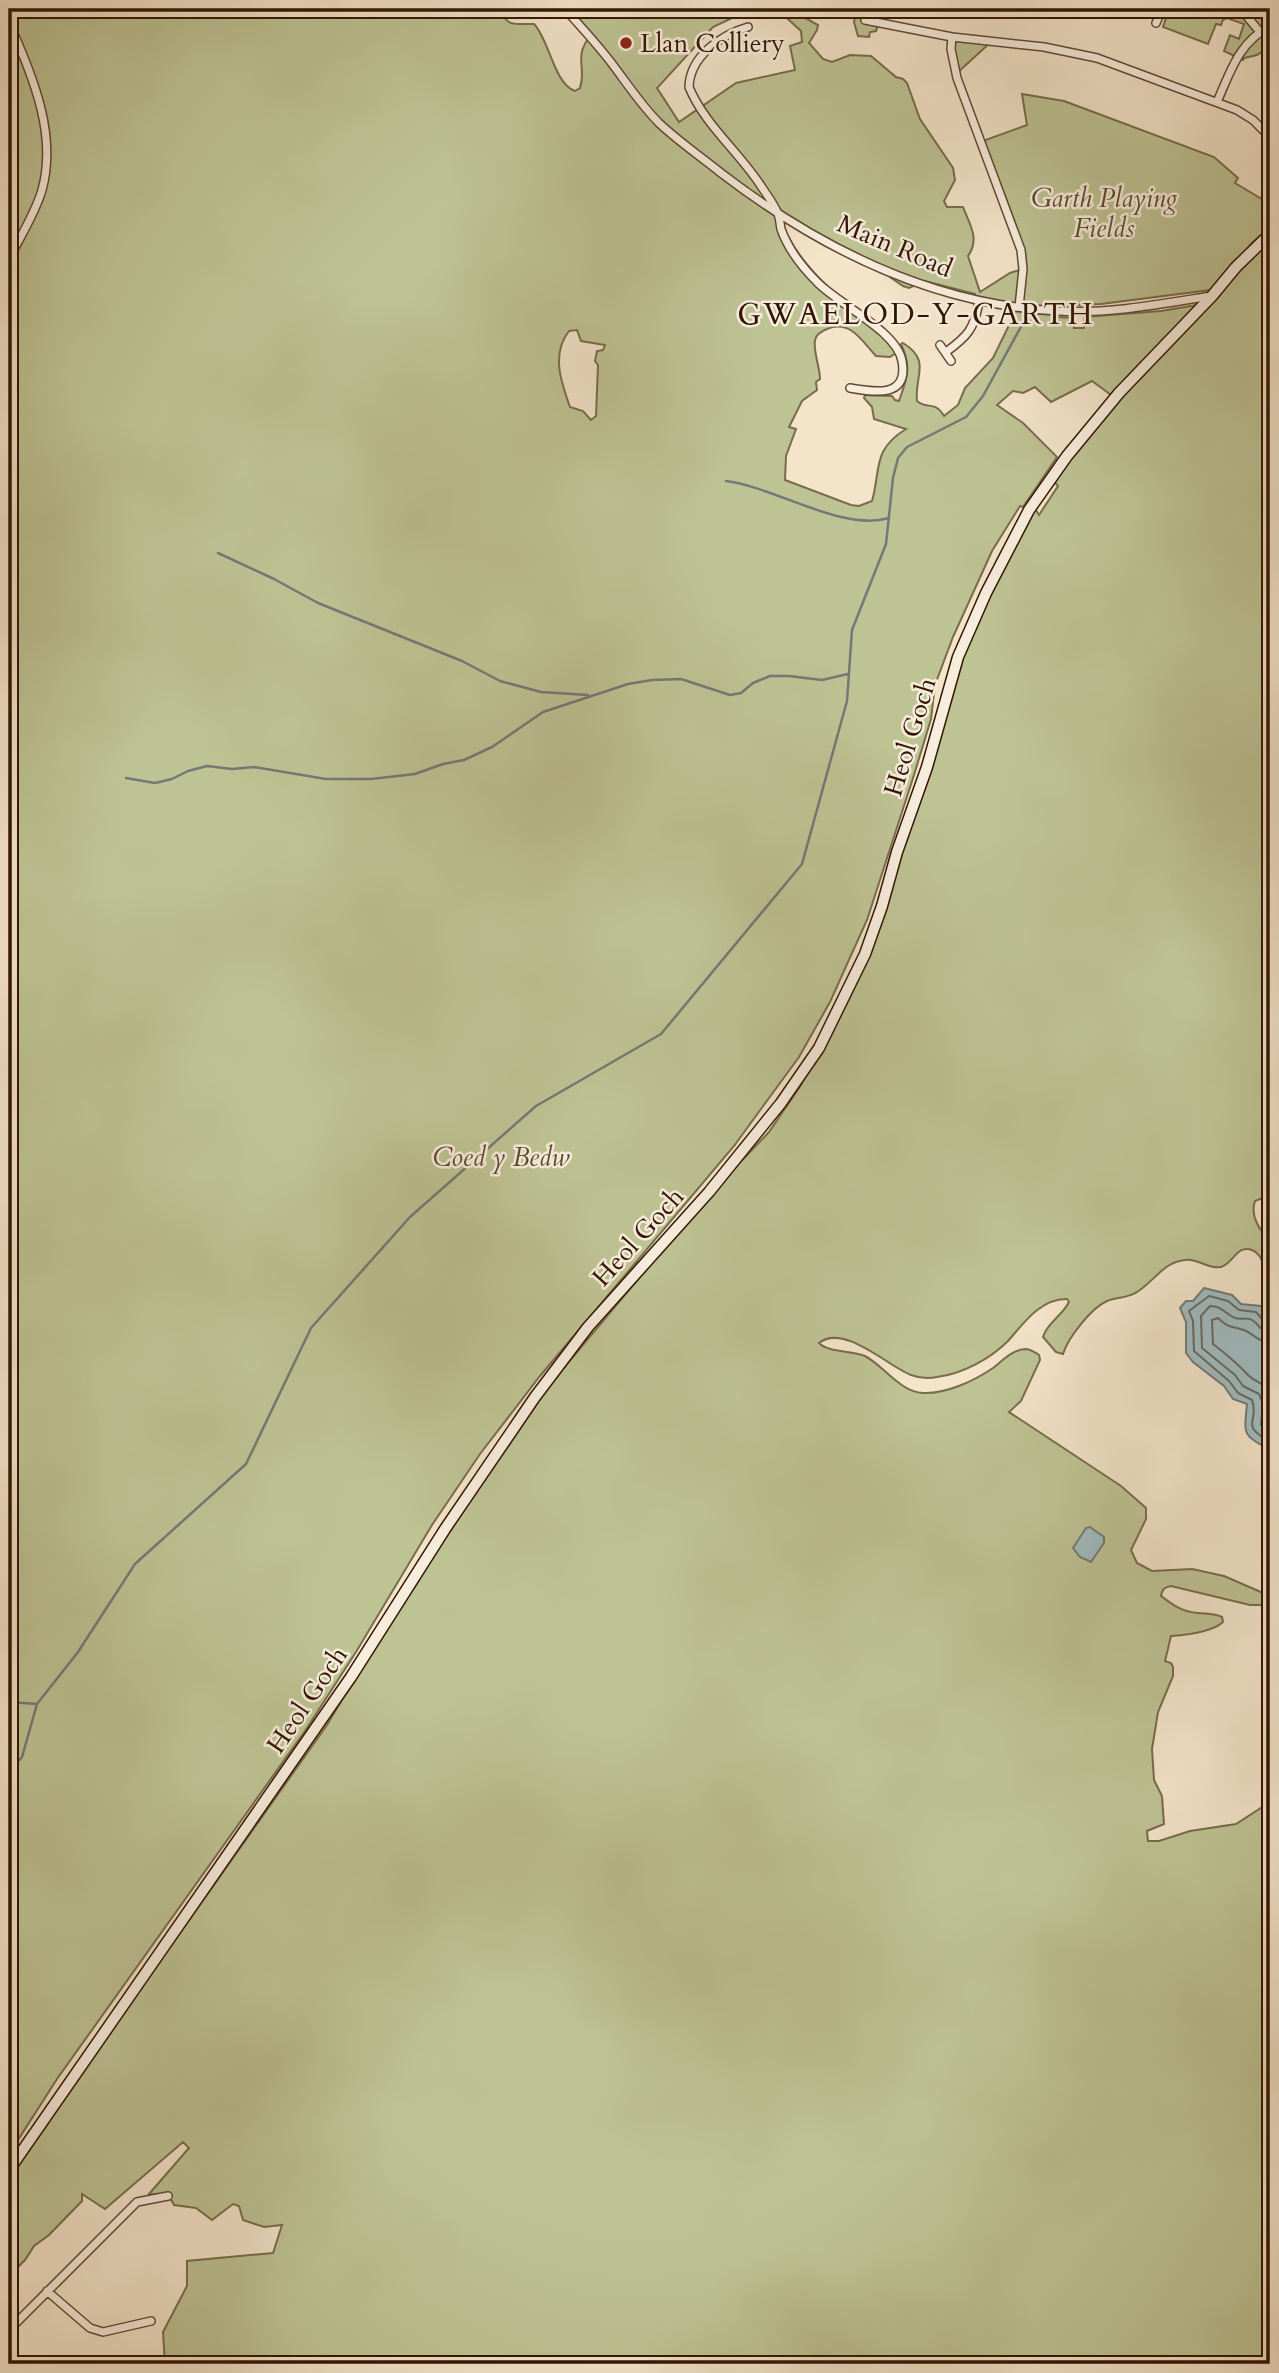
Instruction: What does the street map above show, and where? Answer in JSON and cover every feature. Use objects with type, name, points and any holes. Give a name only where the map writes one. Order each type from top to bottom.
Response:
[{"type":"street","name":"Main Road","points":[[565,9],[590,36],[634,96],[668,132],[778,214],[817,238],[901,278],[979,302],[1079,312],[1212,296]]},
{"type":"street","points":[[1156,23],[1162,9]]},
{"type":"street","points":[[1227,9],[1244,13],[1260,32]]},
{"type":"street","points":[[864,20],[952,37],[1044,47],[1097,58],[1246,115],[1270,137]]},
{"type":"street","points":[[9,22],[44,119],[47,144],[42,189],[9,259]]},
{"type":"street","points":[[748,27],[724,35],[718,40],[694,67],[689,87],[700,108],[751,172],[778,214],[788,245],[817,283],[882,332],[899,351],[903,362],[902,372],[899,383],[893,389],[883,392],[850,388]]},
{"type":"street","points":[[1217,102],[1244,47],[1260,32],[1270,27]]},
{"type":"street","points":[[952,37],[951,49],[957,78],[1021,250],[1023,269],[1018,307]]},
{"type":"street","points":[[1212,296],[1236,267],[1270,234]]},
{"type":"street","name":"Heol Goch","points":[[9,2170],[351,1677],[445,1529],[535,1397],[588,1327],[709,1192],[782,1103],[819,1048],[865,954],[927,767],[958,657],[1005,555],[1043,488],[1084,434],[1212,296]]},
{"type":"street","points":[[951,361],[943,349],[968,334],[973,326],[979,302]]},
{"type":"street","points":[[9,2330],[137,2202],[168,2196]]},
{"type":"street","points":[[47,2291],[90,2328],[103,2332],[151,2321]]},
{"type":"green space","points":[[9,9],[498,9],[509,22],[534,24],[562,80],[575,91],[580,88],[582,81],[582,50],[590,36],[565,9],[751,9],[713,27],[657,88],[679,122],[736,83],[795,70],[790,46],[802,42],[801,31],[777,9],[789,9],[818,25],[809,43],[823,59],[832,62],[850,55],[871,56],[907,83],[920,119],[953,168],[955,180],[944,201],[947,207],[963,207],[973,232],[972,250],[968,256],[980,292],[1010,273],[1023,269],[1022,259],[980,142],[1027,125],[1022,94],[1064,101],[1214,157],[1238,178],[1235,183],[1270,204],[1270,228],[1253,242],[1210,290],[1101,304],[1052,306],[1058,317],[1074,318],[1074,328],[1084,328],[1084,317],[1161,311],[1197,305],[1111,395],[1092,381],[1051,402],[1035,387],[1023,393],[1013,391],[997,405],[1023,423],[1057,457],[1023,507],[1020,506],[992,551],[953,637],[935,685],[931,719],[867,920],[830,1002],[799,1057],[734,1146],[540,1376],[480,1454],[432,1525],[305,1731],[57,2079],[9,2154]],"holes":[[[779,215],[874,266],[903,286],[909,288],[925,281],[975,294],[973,300],[1018,307],[993,358],[965,388],[958,405],[944,416],[937,408],[917,401],[919,363],[912,350],[901,344],[907,372],[899,401],[892,396],[865,395],[864,398],[872,407],[874,419],[906,429],[895,437],[883,453],[872,501],[859,506],[785,480],[786,456],[796,429],[789,427],[802,401],[817,390],[816,382],[820,379],[815,345],[818,334],[827,329],[842,327],[855,333],[876,356],[890,357],[899,351],[814,273],[788,236]],[[577,330],[581,341],[605,345],[603,350],[597,351],[595,361],[598,365],[596,416],[591,420],[583,411],[570,407],[559,368],[560,349],[564,340],[569,331]]]},
{"type":"green space","points":[[848,9],[875,9],[877,14],[881,15],[876,31],[870,32],[869,37],[858,36],[855,17]]},
{"type":"green space","points":[[1169,9],[1270,9],[1270,46],[1243,60],[1224,51],[1230,35],[1239,39],[1244,24],[1227,18],[1223,20],[1221,25],[1216,24],[1208,44],[1163,27]]},
{"type":"green space","points":[[952,37],[991,42],[956,74]]},
{"type":"green space","points":[[1270,237],[1270,1195],[1255,1201],[1254,1212],[1259,1227],[1270,1239],[1270,1276],[1256,1252],[1247,1249],[1221,1267],[1190,1260],[1177,1261],[1134,1294],[1107,1301],[1094,1310],[1075,1332],[1063,1354],[1056,1352],[1043,1337],[1066,1307],[1069,1302],[1067,1299],[1041,1307],[1001,1348],[984,1360],[956,1373],[934,1378],[911,1375],[866,1348],[841,1338],[829,1338],[819,1343],[828,1348],[865,1356],[907,1388],[923,1393],[960,1386],[993,1368],[1016,1351],[1032,1351],[1039,1355],[1040,1360],[1021,1401],[1009,1412],[1121,1486],[1146,1508],[1146,1519],[1131,1550],[1137,1563],[1152,1571],[1192,1569],[1224,1576],[1270,1596],[1270,1605],[1250,1605],[1171,1586],[1162,1592],[1161,1596],[1178,1608],[1219,1616],[1223,1622],[1206,1631],[1171,1636],[1165,1661],[1171,1663],[1173,1676],[1158,1712],[1152,1749],[1154,1780],[1162,1796],[1164,1824],[1147,1831],[1148,1841],[1159,1841],[1190,1831],[1236,1824],[1270,1802],[1270,2364],[165,2364],[163,2332],[187,2286],[187,2261],[273,2253],[282,2225],[264,2227],[243,2220],[239,2206],[233,2204],[212,2220],[196,2208],[174,2205],[167,2196],[149,2194],[189,2148],[183,2142],[105,2209],[82,2194],[82,2201],[49,2235],[34,2246],[9,2276],[9,2175],[327,1725],[377,1641],[536,1401],[707,1197],[769,1132],[801,1085],[852,989],[958,664],[978,615],[1034,507],[1039,515],[1058,486],[1052,479],[1076,446]]},
{"type":"water","points":[[1204,1288],[1232,1295],[1241,1304],[1261,1306],[1270,1320],[1270,1450],[1254,1441],[1247,1433],[1247,1404],[1233,1399],[1224,1386],[1193,1362],[1186,1353],[1186,1322],[1180,1308],[1186,1301],[1193,1301]]},
{"type":"water","points":[[1090,1527],[1104,1537],[1104,1543],[1091,1562],[1080,1557],[1073,1548],[1086,1528]]},
{"type":"waterway","points":[[9,1772],[22,1757],[37,1704],[78,1652],[135,1564],[246,1464],[311,1328],[410,1217],[536,1106],[661,1034],[802,864],[847,701],[852,630],[886,544],[893,478],[898,458],[907,447],[966,417],[983,396],[1023,323]]},
{"type":"waterway","points":[[726,481],[851,519],[871,521],[889,518]]},
{"type":"waterway","points":[[218,553],[318,603],[462,661],[500,681],[541,692],[588,695]]},
{"type":"waterway","points":[[126,778],[155,783],[207,766],[232,769],[254,767],[326,779],[371,779],[415,774],[464,760],[492,747],[543,712],[628,684],[681,679],[730,695],[741,693],[753,683],[770,676],[822,680],[848,674]]},
{"type":"waterway","points":[[9,1702],[37,1704]]},
{"type":"place","name":"Llan Colliery","points":[[626,43]]},
{"type":"district","name":"GWAELOD-Y-GARTH","points":[[916,314]]},
{"type":"park label","name":"Garth Playing Fields","points":[[1104,213]]},
{"type":"park label","name":"Coed y Bedw","points":[[501,1157]]}]
